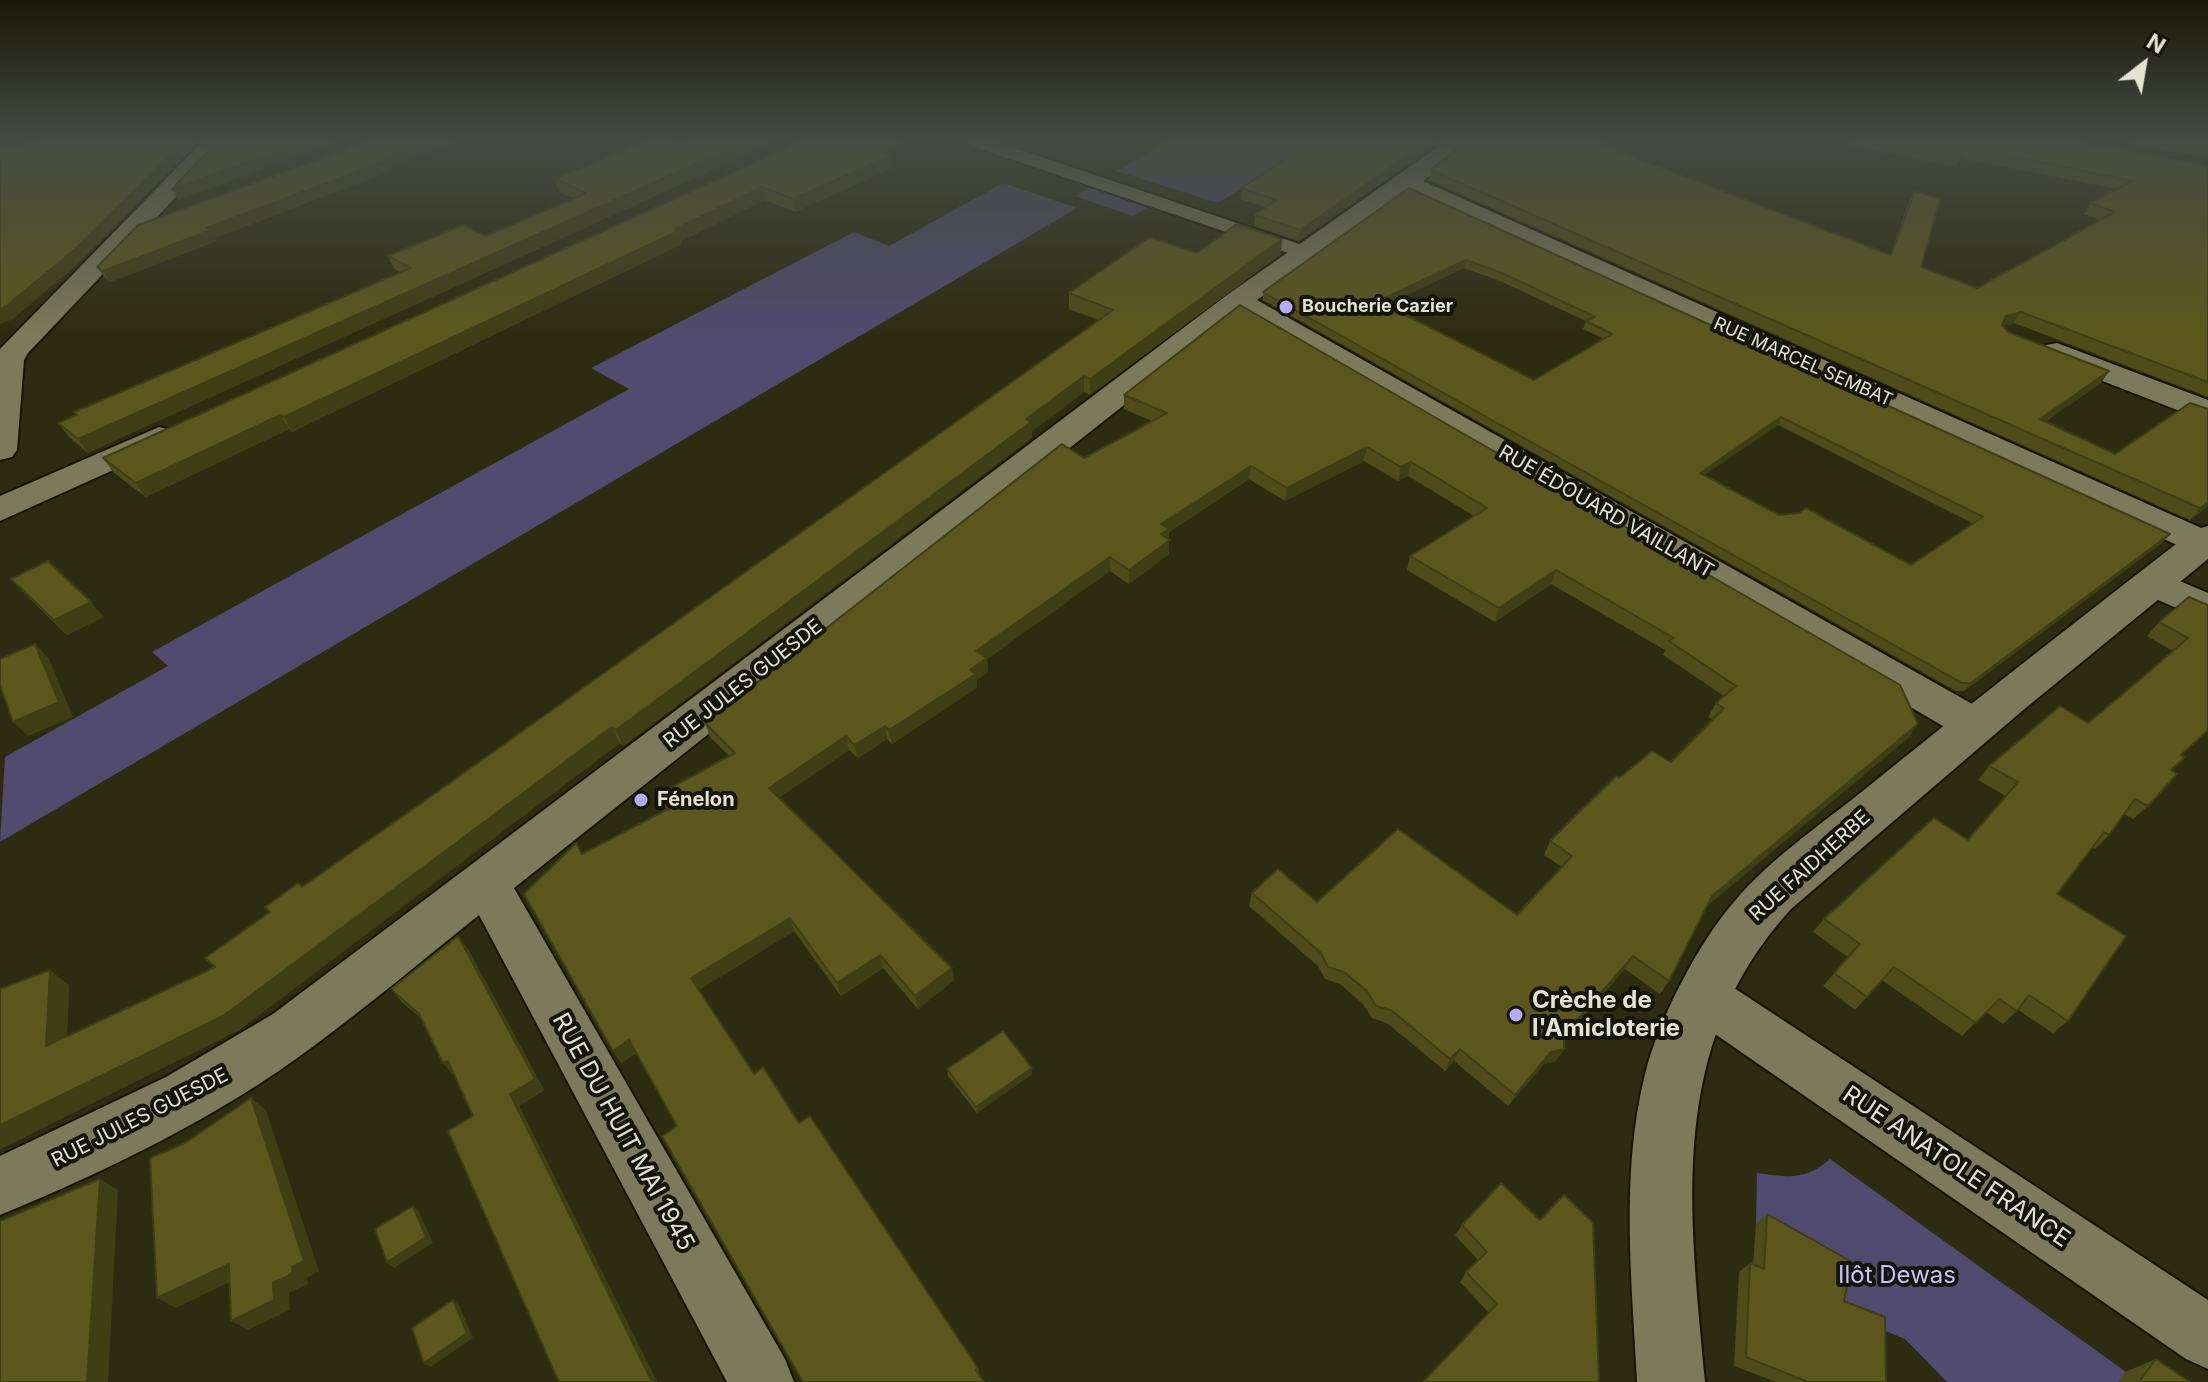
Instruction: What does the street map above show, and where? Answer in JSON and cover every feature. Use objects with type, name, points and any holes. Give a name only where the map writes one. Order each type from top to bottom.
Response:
[{"type":"street","points":[[0,450],[4,361],[154,206]]},
{"type":"street","points":[[1169,206],[1304,252]]},
{"type":"street","name":"RUE JULES GUESDE","points":[[0,1186],[181,1101],[237,1069],[292,1031],[1237,301],[1367,206]]},
{"type":"street","name":"RUE MARCEL SEMBAT","points":[[1460,206],[2206,541]]},
{"type":"street","points":[[133,228],[187,209]]},
{"type":"street","name":"RUE ÉDOUARD VAILLANT","points":[[1237,301],[1975,725]]},
{"type":"street","points":[[2027,340],[2208,412]]},
{"type":"street","points":[[0,510],[186,425]]},
{"type":"street","name":"RUE FAIDHERBE","points":[[1671,1382],[1661,1209],[1663,1140],[1675,1070],[1725,951],[1750,917],[1773,894],[1975,725],[2206,541]]},
{"type":"street","points":[[2154,583],[2208,609]]},
{"type":"street","name":"RUE DU HUIT MAI 1945","points":[[485,881],[762,1382]]},
{"type":"street","name":"RUE ANATOLE FRANCE","points":[[1704,997],[2208,1337]]},
{"type":"green space","points":[[960,206],[1077,208],[0,842],[5,757],[168,666],[152,652],[629,389],[591,368],[854,232],[889,246]]},
{"type":"green space","points":[[1105,206],[1149,206],[1133,216]]},
{"type":"green space","name":"Ilôt Dewas","points":[[1830,1159],[2126,1372],[2118,1382],[1947,1382],[1905,1339],[1831,1309],[1756,1224],[1757,1173],[1796,1176],[1812,1171]]},
{"type":"building","points":[[0,206],[118,206],[73,251],[0,309]]},
{"type":"building","points":[[189,206],[264,206],[103,271],[97,267],[138,225]]},
{"type":"building","points":[[555,206],[600,206],[78,439],[58,423],[77,415],[74,412],[411,268],[388,256],[463,225],[486,236]]},
{"type":"building","points":[[658,206],[722,206],[675,229],[678,231],[284,417],[280,415],[136,483],[103,458]]},
{"type":"building","points":[[1267,206],[1334,206],[1300,230],[1255,215]]},
{"type":"building","points":[[1383,206],[1450,206],[2170,534],[1971,683],[1962,683],[1263,292]],"holes":[[[1466,260],[1502,273],[1595,317],[1586,321],[1612,334],[1534,380],[1378,301]],[[1781,417],[1983,517],[1911,565],[1806,508],[1799,513],[1779,515],[1700,473]]]},
{"type":"building","points":[[1514,206],[1763,206],[1891,255],[1909,206],[1938,206],[1921,267],[1977,288],[2115,212],[2100,206],[2208,206],[2208,382],[2021,312],[2006,316],[2002,325],[2008,332],[2109,371],[2040,419],[2115,454],[2190,403],[2208,409],[2208,502],[2200,508]]},
{"type":"building","points":[[1237,224],[1282,239],[1090,379],[1084,376],[1026,419],[1031,422],[616,730],[612,727],[223,1016],[0,1125],[0,989],[50,970],[46,1046],[215,967],[205,958],[270,912],[265,907],[298,883],[302,887],[416,807],[1113,310],[1069,293],[1150,237],[1197,253]]},
{"type":"building","points":[[1240,305],[1900,685],[1918,724],[1712,896],[1669,981],[1633,956],[1564,1035],[1564,1049],[1551,1052],[1515,1095],[1460,1049],[1450,1059],[1391,1010],[1376,1006],[1367,991],[1344,972],[1328,967],[1321,953],[1252,893],[1278,869],[1317,902],[1398,829],[1517,915],[1572,856],[1550,841],[1616,776],[1619,778],[1652,751],[1671,762],[1724,708],[1716,703],[1736,686],[1669,641],[1674,638],[1556,570],[1499,608],[1410,556],[1487,508],[1411,462],[1401,467],[1367,447],[1287,488],[1251,466],[1161,524],[1169,529],[1161,534],[1170,540],[1129,570],[1110,557],[976,651],[987,658],[970,670],[976,674],[889,730],[885,726],[854,745],[846,736],[769,788],[952,968],[915,996],[880,955],[837,983],[790,918],[691,978],[754,1074],[763,1067],[799,1123],[810,1116],[978,1368],[976,1370],[984,1382],[803,1382],[662,1136],[677,1126],[629,1040],[613,1051],[524,894],[576,843],[582,854],[670,808],[659,794],[735,753],[705,723],[1062,444],[1084,458],[1167,413],[1124,395]]},
{"type":"building","points":[[48,561],[91,602],[54,620],[11,579]]},
{"type":"building","points":[[2189,597],[2208,605],[2208,730],[2181,755],[2185,757],[2171,770],[2177,774],[2148,806],[2135,799],[2109,835],[2104,832],[2057,894],[2126,936],[2068,1021],[2029,995],[2017,1011],[1999,999],[1976,1023],[1894,967],[1867,997],[1834,973],[1860,944],[1824,919],[1934,818],[1968,840],[2018,782],[1989,766],[2060,706],[2088,723],[2130,688],[2188,638],[2159,622]]},
{"type":"building","points":[[35,644],[59,702],[13,722],[0,685],[0,659]]},
{"type":"building","points":[[458,936],[535,1079],[510,1094],[652,1382],[559,1382],[448,1131],[473,1116],[448,1061],[443,1063],[419,1014],[391,989]]},
{"type":"building","points":[[1003,1031],[1032,1068],[976,1107],[947,1069]]},
{"type":"building","points":[[251,1098],[304,1261],[292,1267],[292,1274],[273,1283],[274,1300],[231,1321],[229,1264],[157,1298],[150,1158],[185,1143]]},
{"type":"building","points":[[100,1179],[87,1382],[0,1382],[0,1221]]},
{"type":"building","points":[[1501,1183],[1540,1220],[1564,1195],[1593,1223],[1599,1382],[1423,1382],[1497,1304],[1466,1272],[1487,1252],[1462,1225]]},
{"type":"building","points":[[413,1206],[426,1237],[387,1262],[375,1229]]},
{"type":"building","points":[[1767,1214],[1852,1262],[1844,1301],[1885,1317],[1886,1382],[1808,1382],[1746,1357],[1750,1263],[1764,1269]]},
{"type":"building","points":[[453,1300],[467,1333],[424,1363],[412,1328]]},
{"type":"building","points":[[2156,1359],[2190,1382],[2139,1382]]},
{"type":"place","name":"Boucherie Cazier","points":[[1286,307]]},
{"type":"place","name":"Fénelon","points":[[641,800]]},
{"type":"place","name":"Crèche de l'Amicloterie","points":[[1516,1015]]}]
